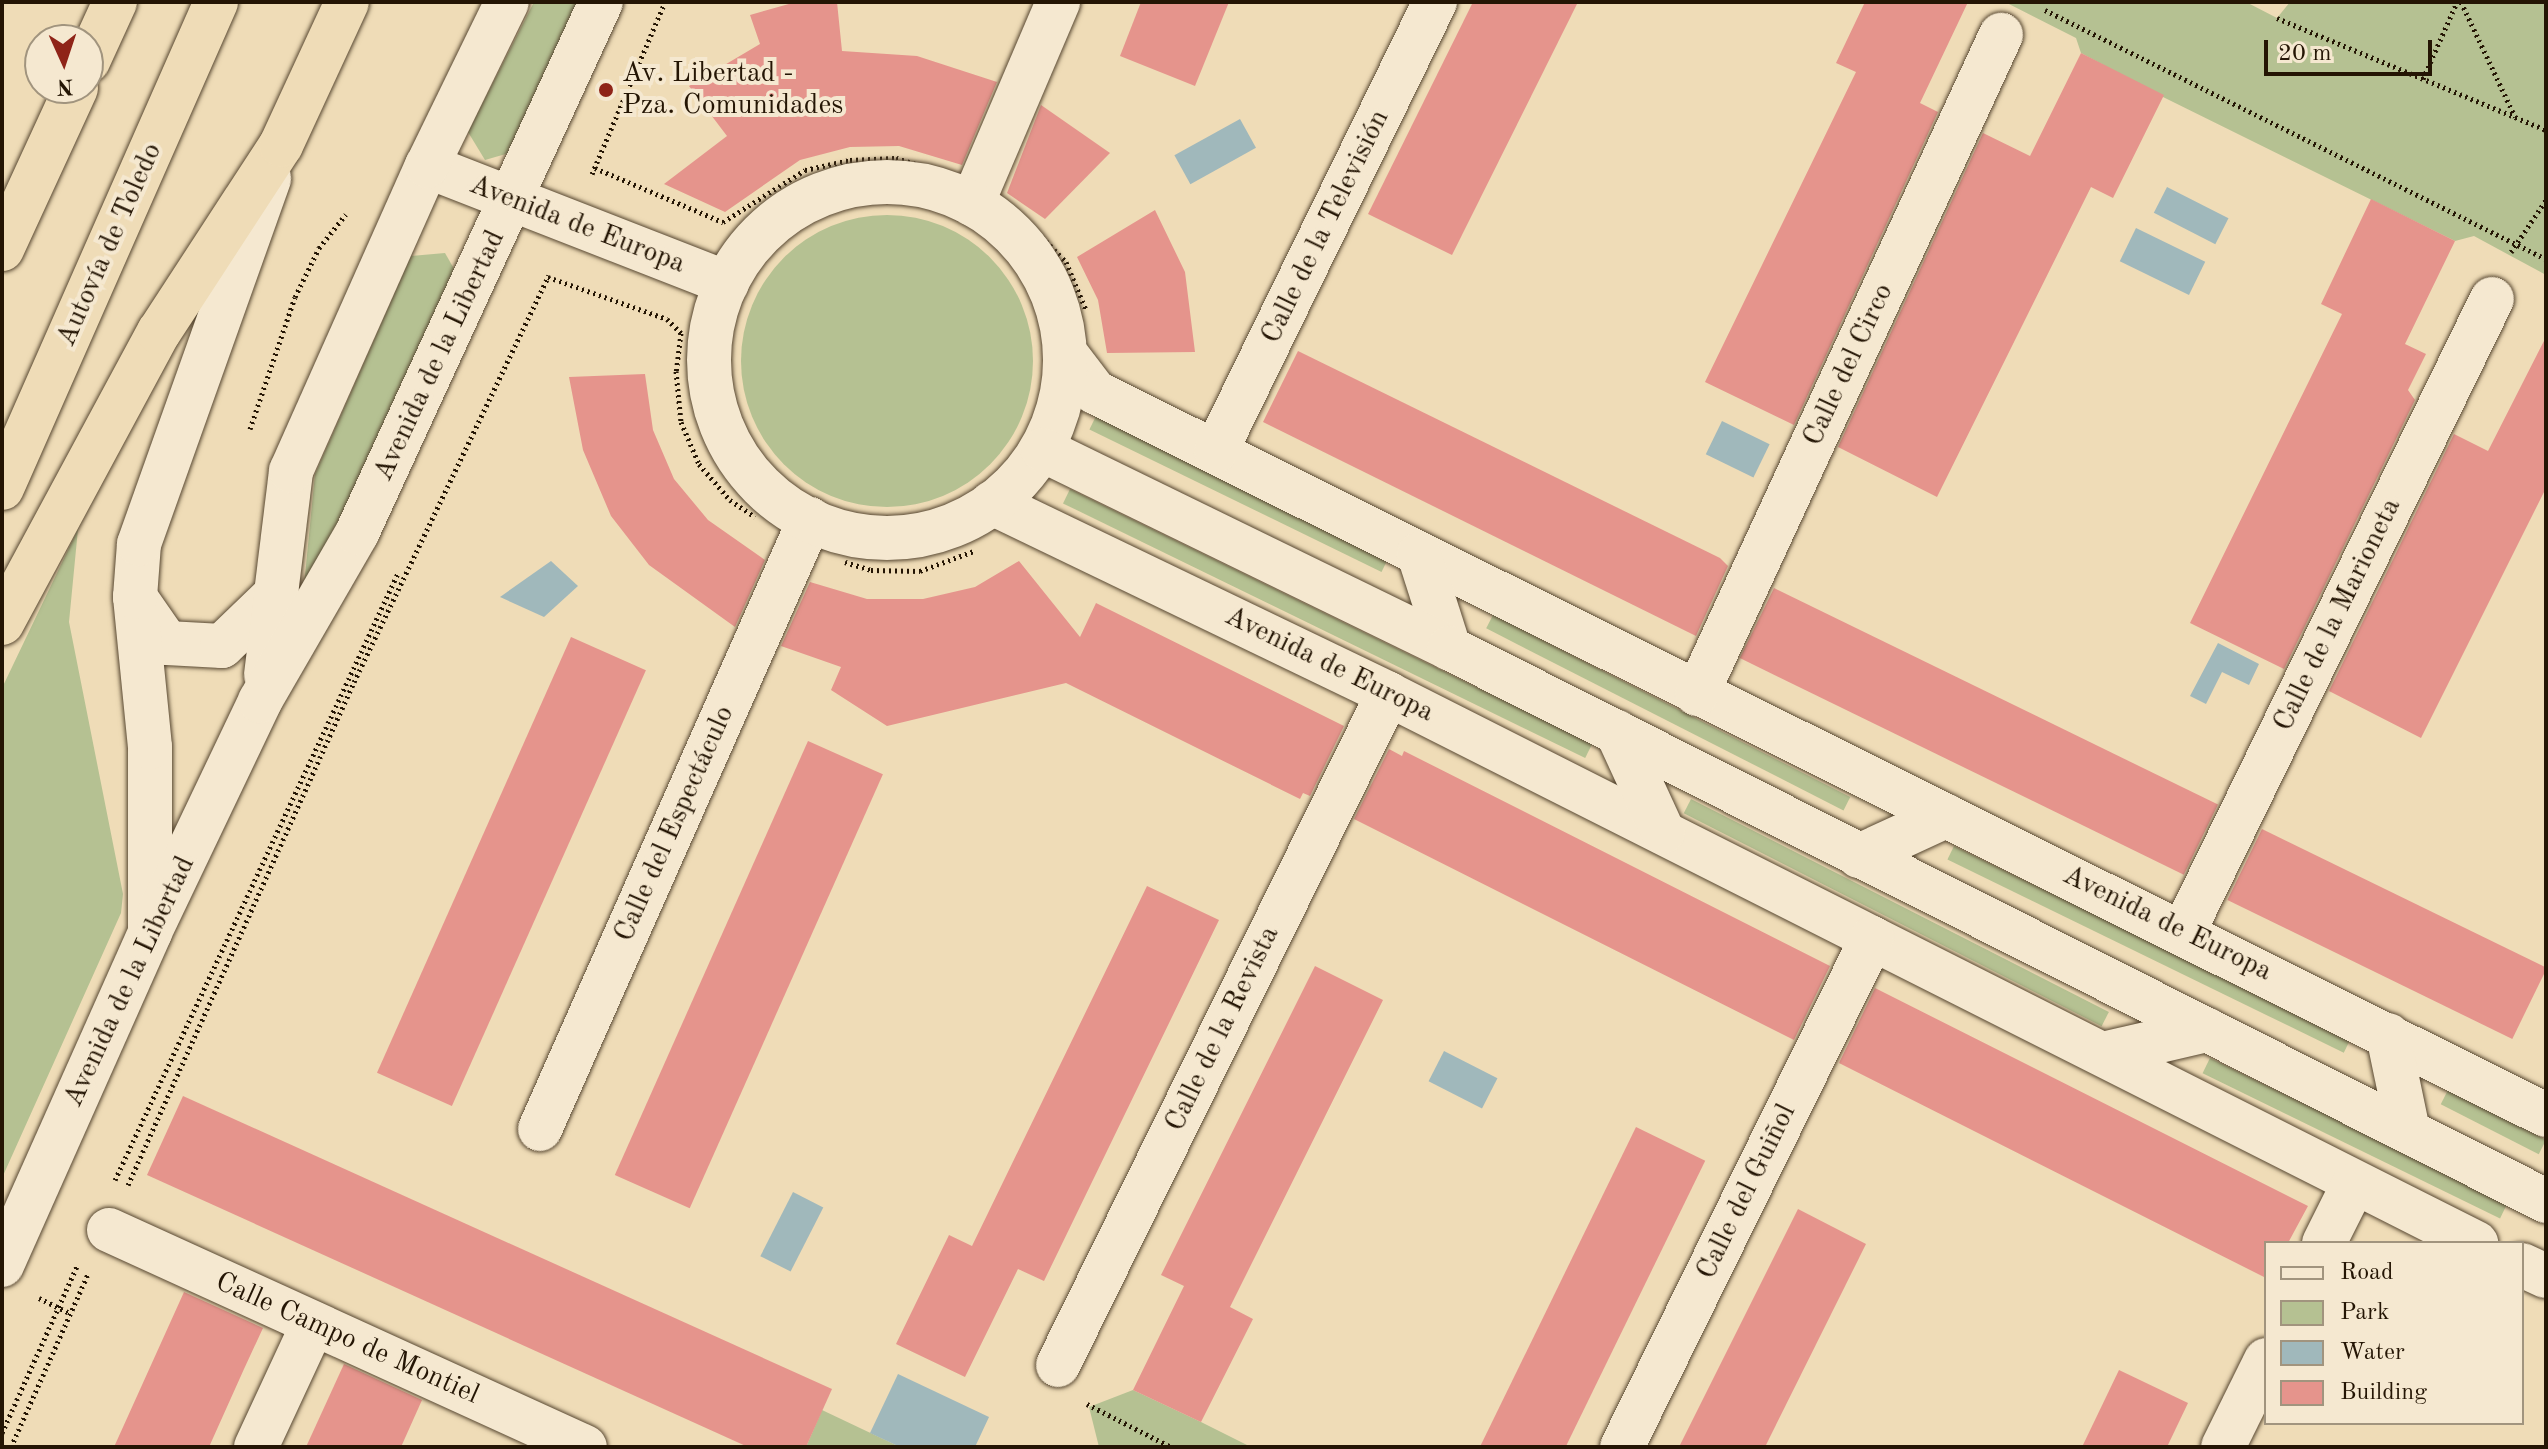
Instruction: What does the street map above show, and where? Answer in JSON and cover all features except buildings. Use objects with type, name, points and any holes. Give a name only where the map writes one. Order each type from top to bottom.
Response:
[{"type":"highway","points":[[104,26],[115,2]]},
{"type":"highway","name":"Autovía de Toledo","points":[[2,488],[216,2]]},
{"type":"highway","points":[[2,623],[159,332],[281,145],[347,2]]},
{"type":"highway","points":[[2,249],[69,104]]},
{"type":"street","name":"Avenida de la Libertad","points":[[260,701],[277,593],[291,471],[427,166],[507,2]]},
{"type":"street","name":"Avenida de la Libertad","points":[[2,1265],[150,932],[260,701],[357,533],[513,200],[601,2]]},
{"type":"street","points":[[975,196],[1058,2]]},
{"type":"street","name":"Calle de la Televisión","points":[[1216,451],[1435,2]]},
{"type":"street","name":"Calle del Circo","points":[[1697,694],[2001,35]]},
{"type":"street","points":[[150,932],[150,747],[135,597],[139,544],[281,145]]},
{"type":"street","name":"Avenida de Europa","points":[[427,166],[727,283]]},
{"type":"street","points":[[889,182],[975,196],[1037,264],[1059,310],[1066,354],[1063,393],[1043,450],[992,503],[935,532],[906,538],[862,537],[810,519],[771,496],[743,466],[723,432],[708,375],[708,343],[727,283],[758,236],[797,206],[826,193],[889,182]]},
{"type":"street","name":"Calle de la Marioneta","points":[[2184,931],[2492,299]]},
{"type":"street","name":"Avenida de Europa","points":[[1066,354],[1095,392],[1697,694],[2184,931],[2546,1115]]},
{"type":"street","points":[[1043,450],[1617,732],[2545,1203]]},
{"type":"street","name":"Avenida de Europa","points":[[992,503],[1388,694],[2103,1054],[2353,1185],[2472,1241]]},
{"type":"street","name":"Calle del Espectáculo","points":[[540,1129],[810,519]]},
{"type":"street","points":[[1419,554],[1449,648]]},
{"type":"street","points":[[135,597],[167,643],[222,646],[277,593]]},
{"type":"street","name":"Calle de la Revista","points":[[1058,1365],[1388,694]]},
{"type":"street","points":[[1617,732],[1663,832]]},
{"type":"street","points":[[1859,856],[1946,816]]},
{"type":"street","name":"Calle del Guiñol","points":[[1622,1447],[1872,938]]},
{"type":"street","points":[[2103,1054],[2207,1030]]},
{"type":"street","points":[[2388,1035],[2408,1131]]},
{"type":"street","points":[[2325,1241],[2353,1185]]},
{"type":"street","name":"Calle Campo de Montiel","points":[[101,1224],[585,1447]]},
{"type":"street","points":[[2524,1266],[2546,1276]]},
{"type":"street","points":[[256,1447],[313,1324]]},
{"type":"street","points":[[2223,1447],[2264,1364]]},
{"type":"path","points":[[614,97],[655,2]]},
{"type":"path","points":[[2,1433],[354,682],[442,506],[573,223],[665,2]]},
{"type":"path","points":[[2030,2],[2546,259]]},
{"type":"path","points":[[2423,79],[2459,2]]},
{"type":"path","points":[[2459,2],[2515,117]]},
{"type":"path","points":[[2277,18],[2546,130]]},
{"type":"path","points":[[595,168],[723,222],[805,170],[850,160],[896,158],[1034,224],[1066,262],[1087,315]]},
{"type":"path","points":[[2515,242],[2546,200]]},
{"type":"path","points":[[11,1447],[101,1224],[437,486]]},
{"type":"path","points":[[1058,1365],[1089,1407],[1171,1447]]},
{"type":"green space","points":[[534,2],[583,2],[513,152],[485,160],[468,132]]},
{"type":"green space","points":[[2005,2],[2246,2],[2277,18],[2290,2],[2546,2],[2546,275],[2474,236],[2455,241],[2163,97],[2081,53],[2076,38]]},
{"type":"green space","points":[[887,215],[929,221],[956,232],[980,248],[1000,268],[1016,292],[1027,319],[1033,361],[1027,403],[1016,430],[1000,454],[980,474],[956,490],[929,501],[887,507],[845,501],[818,490],[794,474],[774,454],[758,430],[747,403],[741,361],[747,319],[758,292],[774,268],[794,248],[818,232],[845,221]]},
{"type":"green space","points":[[445,253],[457,274],[302,606],[315,474],[411,256]]},
{"type":"green space","points":[[1096,416],[1388,558],[1382,572],[1089,429]]},
{"type":"green space","points":[[1070,489],[1592,744],[1585,758],[1063,503]]},
{"type":"green space","points":[[78,529],[69,622],[123,894],[121,913],[2,1178],[2,688]]},
{"type":"green space","points":[[1493,615],[1850,797],[1843,810],[1486,628]]},
{"type":"green space","points":[[1691,799],[2109,1012],[2102,1026],[1684,813]]},
{"type":"green space","points":[[1954,846],[2350,1039],[2344,1053],[1947,859]]},
{"type":"green space","points":[[2210,1058],[2508,1203],[2500,1218],[2203,1073]]},
{"type":"green space","points":[[2448,1090],[2546,1140],[2539,1154],[2441,1104]]},
{"type":"green space","points":[[1133,1390],[1251,1447],[1099,1447],[1089,1407]]},
{"type":"green space","points":[[822,1410],[900,1447],[806,1447]]},
{"type":"water","points":[[1240,119],[1256,148],[1190,184],[1174,155]]},
{"type":"water","points":[[2167,187],[2228,218],[2215,244],[2154,213]]},
{"type":"water","points":[[2136,228],[2205,262],[2189,295],[2120,261]]},
{"type":"water","points":[[1722,421],[1770,444],[1753,477],[1706,454]]},
{"type":"water","points":[[551,561],[578,586],[544,617],[500,597]]},
{"type":"water","points":[[2218,643],[2259,664],[2249,685],[2222,672],[2206,704],[2190,696]]},
{"type":"water","points":[[1444,1051],[1497,1078],[1482,1109],[1429,1081]]},
{"type":"water","points":[[793,1192],[823,1207],[791,1272],[760,1256]]},
{"type":"water","points":[[898,1374],[989,1417],[975,1447],[900,1447],[870,1433]]},
{"type":"place","name":"Av. Libertad - Pza. Comunidades","points":[[606,90]]}]
